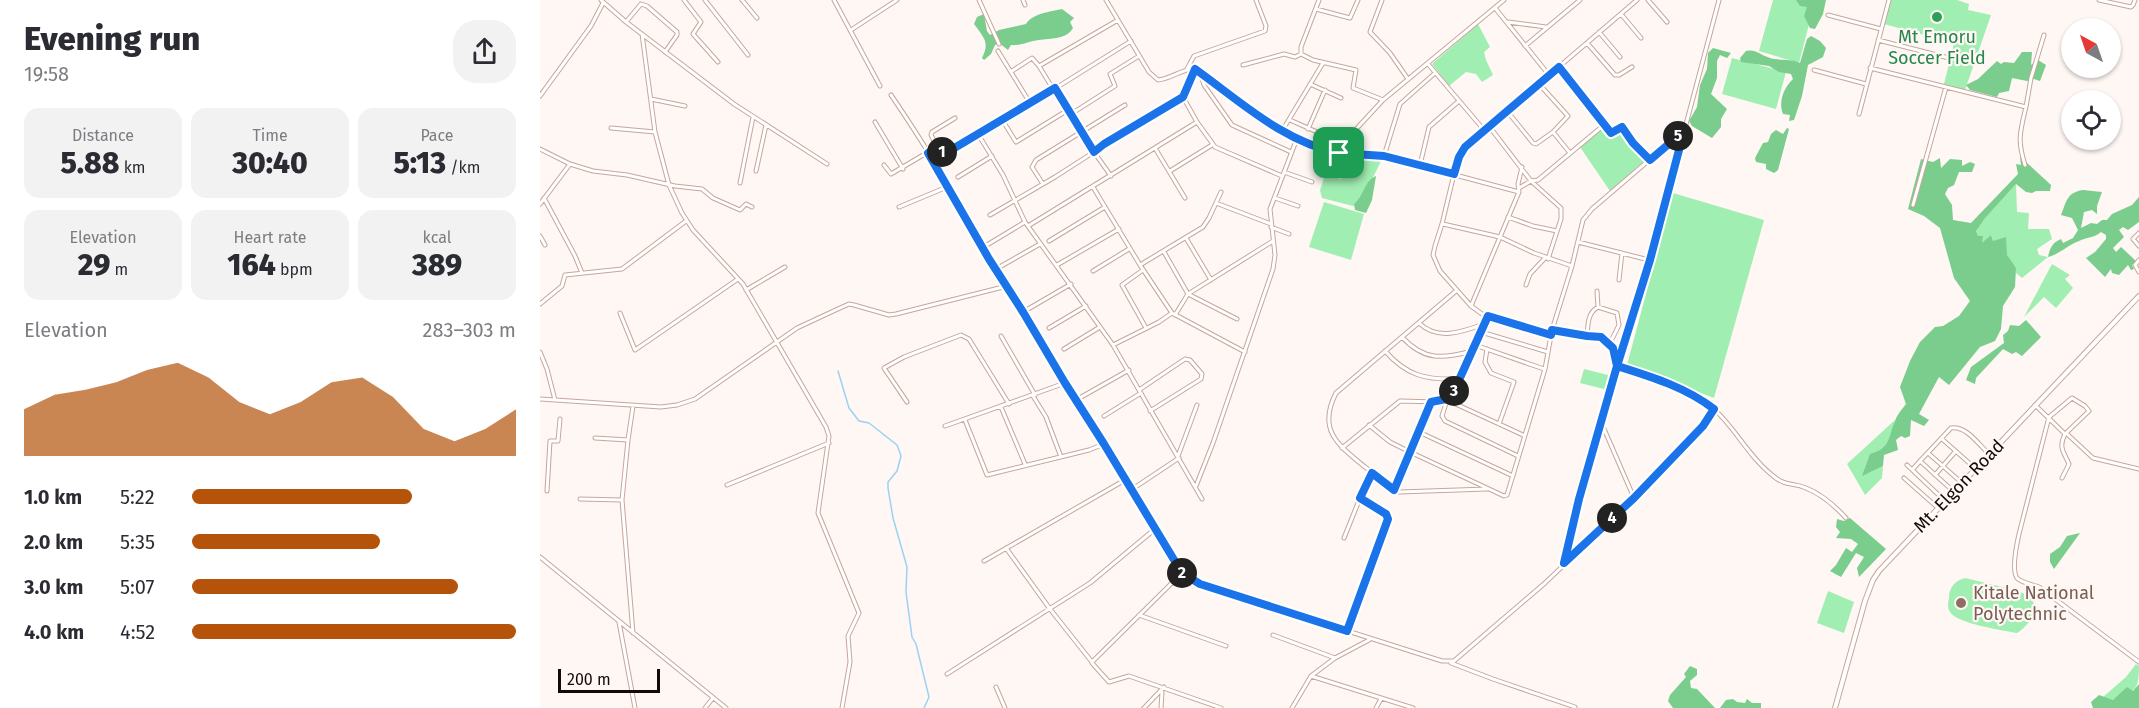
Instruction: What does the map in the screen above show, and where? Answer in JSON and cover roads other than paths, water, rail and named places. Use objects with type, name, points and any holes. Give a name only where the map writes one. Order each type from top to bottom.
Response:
[{"type":"street","points":[[684,0],[701,21],[693,34],[718,62]]},
{"type":"street","points":[[705,0],[748,55]]},
{"type":"street","points":[[742,0],[758,18]]},
{"type":"street","points":[[834,0],[880,86]]},
{"type":"street","points":[[851,30],[897,0]]},
{"type":"street","points":[[979,0],[999,44]]},
{"type":"street","points":[[1023,0],[1025,5]]},
{"type":"street","points":[[1106,0],[1139,56],[1153,77],[1158,80],[1172,77],[1187,69],[1195,69],[1297,140],[1327,151],[1384,156],[1519,190]]},
{"type":"street","points":[[1187,69],[1194,56],[1265,31],[1266,26],[1256,0]]},
{"type":"street","points":[[1301,54],[1301,47],[1318,0]]},
{"type":"street","points":[[1316,9],[1350,18],[1358,0]]},
{"type":"street","points":[[1382,0],[1370,32],[1390,53],[1408,79]]},
{"type":"street","points":[[1339,153],[1347,139],[1383,100],[1504,0]]},
{"type":"street","points":[[1525,46],[1580,0]]},
{"type":"street","points":[[1617,366],[1613,348],[1601,337],[1552,332],[1488,316],[1471,306],[1440,271],[1433,255],[1462,149],[1637,0]]},
{"type":"street","points":[[1648,0],[1667,22]]},
{"type":"street","points":[[1564,563],[1601,422],[1650,260],[1717,0]]},
{"type":"street","points":[[1859,114],[1889,0]]},
{"type":"street","points":[[2098,0],[2129,7],[2132,6],[2134,0]]},
{"type":"street","points":[[540,96],[591,26],[602,1],[665,52],[753,117],[827,164]]},
{"type":"street","points":[[626,22],[641,4],[647,6],[677,32],[665,52]]},
{"type":"street","points":[[1495,8],[1549,75]]},
{"type":"street","points":[[1621,14],[1641,38]]},
{"type":"street","points":[[1828,15],[1881,29]]},
{"type":"street","points":[[1039,66],[1118,20]]},
{"type":"street","points":[[1506,21],[1548,27]]},
{"type":"street","points":[[1599,32],[1620,57]]},
{"type":"street","points":[[642,34],[655,132],[669,185],[686,221],[746,290],[826,427],[829,443],[818,513],[859,613],[848,636],[850,662],[842,708]]},
{"type":"street","points":[[2025,165],[2019,145],[2020,130],[2031,78],[2044,35]]},
{"type":"street","points":[[1878,40],[1948,58]]},
{"type":"street","points":[[955,118],[932,132],[931,135],[942,152],[948,152],[1003,120],[1131,41]]},
{"type":"street","points":[[1587,43],[1615,75],[1632,67]]},
{"type":"street","points":[[998,51],[1030,103]]},
{"type":"street","points":[[1243,65],[1284,54],[1295,57],[1301,54]]},
{"type":"street","points":[[1301,54],[1306,58],[1323,63],[1356,70],[1353,87],[1383,100]]},
{"type":"street","points":[[1071,114],[1115,86],[1110,74],[1139,56]]},
{"type":"street","points":[[1011,71],[1032,58],[1112,176]]},
{"type":"street","points":[[1282,131],[1323,63]]},
{"type":"street","points":[[1428,64],[1484,130]]},
{"type":"street","points":[[1559,67],[1611,133],[1622,127],[1633,143],[1650,160]]},
{"type":"street","points":[[1870,68],[2026,107]]},
{"type":"street","points":[[990,215],[1183,97],[1195,69]]},
{"type":"street","points":[[1814,70],[1866,84]]},
{"type":"street","points":[[1200,73],[1204,85],[1232,126],[1291,152]]},
{"type":"street","points":[[1384,156],[1400,104],[1435,73]]},
{"type":"street","points":[[1310,84],[1341,98]]},
{"type":"street","points":[[1507,111],[1533,143],[1536,144],[1553,132],[1568,116],[1539,84]]},
{"type":"street","points":[[1913,205],[1946,87]]},
{"type":"street","points":[[1308,129],[1325,90]]},
{"type":"street","points":[[891,94],[928,153],[982,248],[1182,573],[1200,584],[1449,662],[1575,707]]},
{"type":"street","points":[[1183,97],[1212,145],[1218,149],[1283,174],[1312,182]]},
{"type":"street","points":[[651,99],[685,106]]},
{"type":"street","points":[[1420,165],[1432,123],[1460,100]]},
{"type":"street","points":[[1043,184],[1033,169],[1034,162],[1125,105]]},
{"type":"street","points":[[1003,120],[1016,142],[1068,110]]},
{"type":"street","points":[[740,183],[753,117]]},
{"type":"street","points":[[1290,120],[1335,140]]},
{"type":"street","points":[[875,122],[903,169]]},
{"type":"street","points":[[1028,226],[1197,122]]},
{"type":"street","points":[[756,171],[766,125]]},
{"type":"street","points":[[1519,190],[1532,180],[1538,180],[1604,125]]},
{"type":"street","points":[[1489,126],[1532,180],[1562,208],[1561,219],[1546,259],[1530,274],[1526,285]]},
{"type":"street","points":[[611,128],[655,132]]},
{"type":"street","points":[[1369,425],[1390,442],[1506,496],[1545,369],[1552,332],[1583,220],[1587,214],[1684,131]]},
{"type":"street","points":[[1553,132],[1570,153]]},
{"type":"street","points":[[978,134],[992,156],[1025,222],[1071,284],[1129,370],[1150,411],[1202,499]]},
{"type":"street","points":[[1196,486],[1273,269],[1275,255],[1270,209],[1297,140]]},
{"type":"street","points":[[1170,171],[1212,145]]},
{"type":"street","points":[[884,165],[891,174],[938,148]]},
{"type":"street","points":[[1155,148],[1185,198]]},
{"type":"street","points":[[540,149],[570,164],[593,171],[706,190],[713,198],[740,210],[746,204],[752,207]]},
{"type":"street","points":[[958,177],[992,156]]},
{"type":"street","points":[[540,204],[570,164]]},
{"type":"street","points":[[1471,306],[1519,190],[1522,167]]},
{"type":"street","points":[[899,207],[947,187]]},
{"type":"street","points":[[1093,187],[1143,270],[1174,314],[1245,352]]},
{"type":"street","points":[[1140,265],[1207,223],[1221,192]]},
{"type":"street","points":[[544,198],[582,273]]},
{"type":"street","points":[[1275,198],[1298,206]]},
{"type":"street","points":[[1216,204],[1290,234]]},
{"type":"street","points":[[1049,241],[1105,207]]},
{"type":"street","points":[[1508,217],[1557,231]]},
{"type":"street","points":[[540,304],[562,286],[564,276],[622,269],[686,221]]},
{"type":"street","points":[[982,248],[1025,222]]},
{"type":"street","points":[[1442,224],[1500,237],[1546,259],[1572,266]]},
{"type":"street","points":[[1057,265],[1119,229]]},
{"type":"street","points":[[2139,233],[2133,239],[2139,246]]},
{"type":"street","points":[[540,236],[545,245]]},
{"type":"street","points":[[1186,238],[1211,280]]},
{"type":"street","points":[[1113,345],[1174,314],[1188,294],[1273,241]]},
{"type":"street","points":[[1578,242],[1650,260]]},
{"type":"street","points":[[996,269],[1040,244]]},
{"type":"street","points":[[1094,271],[1130,249]]},
{"type":"street","points":[[1164,252],[1188,294],[1237,319]]},
{"type":"street","points":[[1618,280],[1622,253]]},
{"type":"street","points":[[2139,260],[2135,267],[2139,272]]},
{"type":"street","points":[[746,290],[785,267]]},
{"type":"street","points":[[1143,270],[1122,285],[1146,328]]},
{"type":"street","points":[[620,314],[635,350],[738,279]]},
{"type":"street","points":[[1023,312],[1071,284]]},
{"type":"street","points":[[540,399],[661,407],[677,405],[695,399],[797,328],[849,304],[889,315],[1007,286]]},
{"type":"street","points":[[1456,291],[1336,393],[1330,406],[1328,419],[1330,430],[1342,448],[1394,490],[1405,494],[1489,489]]},
{"type":"street","points":[[1597,291],[1598,307]]},
{"type":"street","name":"Mt. Elgon Road","points":[[1835,708],[1873,580],[1889,559],[2139,296]]},
{"type":"street","points":[[1049,328],[1086,306]]},
{"type":"street","points":[[1598,307],[1617,313],[1619,325],[1610,343]]},
{"type":"street","points":[[1587,336],[1590,314],[1598,307]]},
{"type":"street","points":[[1488,316],[1454,391],[1446,400],[1442,416],[1445,421],[1518,456]]},
{"type":"street","points":[[1419,323],[1434,333],[1445,334],[1484,324]]},
{"type":"street","points":[[1064,349],[1100,327]]},
{"type":"street","points":[[1481,332],[1549,352]]},
{"type":"street","points":[[907,402],[884,368],[904,357],[962,335],[969,339],[1009,404]]},
{"type":"street","points":[[1001,336],[1046,417],[1061,457]]},
{"type":"street","points":[[1402,337],[1409,346],[1428,356],[1453,356],[1472,351]]},
{"type":"street","points":[[1475,345],[1545,369]]},
{"type":"street","points":[[1487,349],[1485,362],[1491,373],[1514,382],[1499,424]]},
{"type":"street","points":[[1386,351],[1402,368],[1422,377],[1437,380],[1459,379]]},
{"type":"street","points":[[540,352],[555,400]]},
{"type":"street","points":[[1104,416],[1185,359],[1190,360],[1202,374],[1201,379],[1150,411]]},
{"type":"street","points":[[1617,366],[1677,386],[1698,397],[1714,409],[1772,475],[1785,484],[1805,487],[1833,504],[1846,518]]},
{"type":"street","points":[[1076,400],[1129,370]]},
{"type":"street","points":[[945,426],[1065,383]]},
{"type":"street","points":[[2062,478],[2069,464],[2061,451],[2062,440],[2089,411],[2069,399],[2049,417],[2015,551],[2017,578],[2039,587],[2139,662]]},
{"type":"street","points":[[1342,448],[1400,401],[1446,400],[1524,435]]},
{"type":"street","points":[[1394,490],[1431,402]]},
{"type":"street","points":[[633,405],[622,501],[633,633]]},
{"type":"street","points":[[1131,490],[1179,457],[1197,405]]},
{"type":"street","points":[[2035,405],[2093,458],[2139,469]]},
{"type":"street","points":[[1001,407],[1025,464]]},
{"type":"street","points":[[1449,662],[1458,659],[1545,583],[1634,498],[1703,426],[1714,409]]},
{"type":"street","points":[[547,491],[550,441],[558,441],[560,419]]},
{"type":"street","points":[[965,420],[987,475],[1104,444]]},
{"type":"street","points":[[1601,422],[1634,498]]},
{"type":"street","points":[[1913,469],[1951,428],[1964,430],[1989,454]]},
{"type":"street","points":[[1419,432],[1513,476]]},
{"type":"street","points":[[595,438],[628,440]]},
{"type":"street","points":[[1942,439],[1976,469]]},
{"type":"street","points":[[727,485],[829,443]]},
{"type":"street","points":[[1935,475],[1955,452]]},
{"type":"street","points":[[1928,453],[1962,483]]},
{"type":"street","points":[[1920,461],[1953,491]]},
{"type":"street","points":[[1907,465],[1945,501]]},
{"type":"street","points":[[1344,538],[1372,473]]},
{"type":"street","points":[[1904,478],[1938,508]]},
{"type":"street","points":[[984,561],[1125,480]]},
{"type":"street","points":[[1347,631],[1388,519],[1386,514],[1360,498]]},
{"type":"street","points":[[580,500],[622,501]]},
{"type":"street","points":[[947,674],[1090,583],[1155,529]]},
{"type":"street","points":[[1006,548],[1050,609],[1109,682],[1129,676],[1221,708]]},
{"type":"street","points":[[540,556],[726,708]]},
{"type":"street","points":[[1092,662],[1182,573]]},
{"type":"street","points":[[1139,615],[1226,646]]},
{"type":"street","points":[[619,622],[635,708]]},
{"type":"street","points":[[1273,635],[1335,658]]},
{"type":"street","points":[[1292,708],[1311,676],[1335,658],[1370,639]]},
{"type":"street","points":[[1311,676],[1413,708]]},
{"type":"street","points":[[996,687],[1005,708]]},
{"type":"street","points":[[1144,708],[1163,689]]},
{"type":"street","points":[[1161,708],[1163,689]]},
{"type":"street","points":[[705,708],[713,698]]},
{"type":"street","points":[[1376,708],[1381,698]]},
{"type":"waterway","points":[[838,371],[849,408],[859,421],[869,423],[897,445],[901,456],[897,471],[888,482],[888,488],[893,518],[907,567],[906,592],[912,637],[916,644],[929,697],[924,708]]},
{"type":"place","name":"Mt Emoru Soccer Field","points":[[1937,17]]},
{"type":"place","name":"Kitale National Polytechnic","points":[[1961,603]]}]
